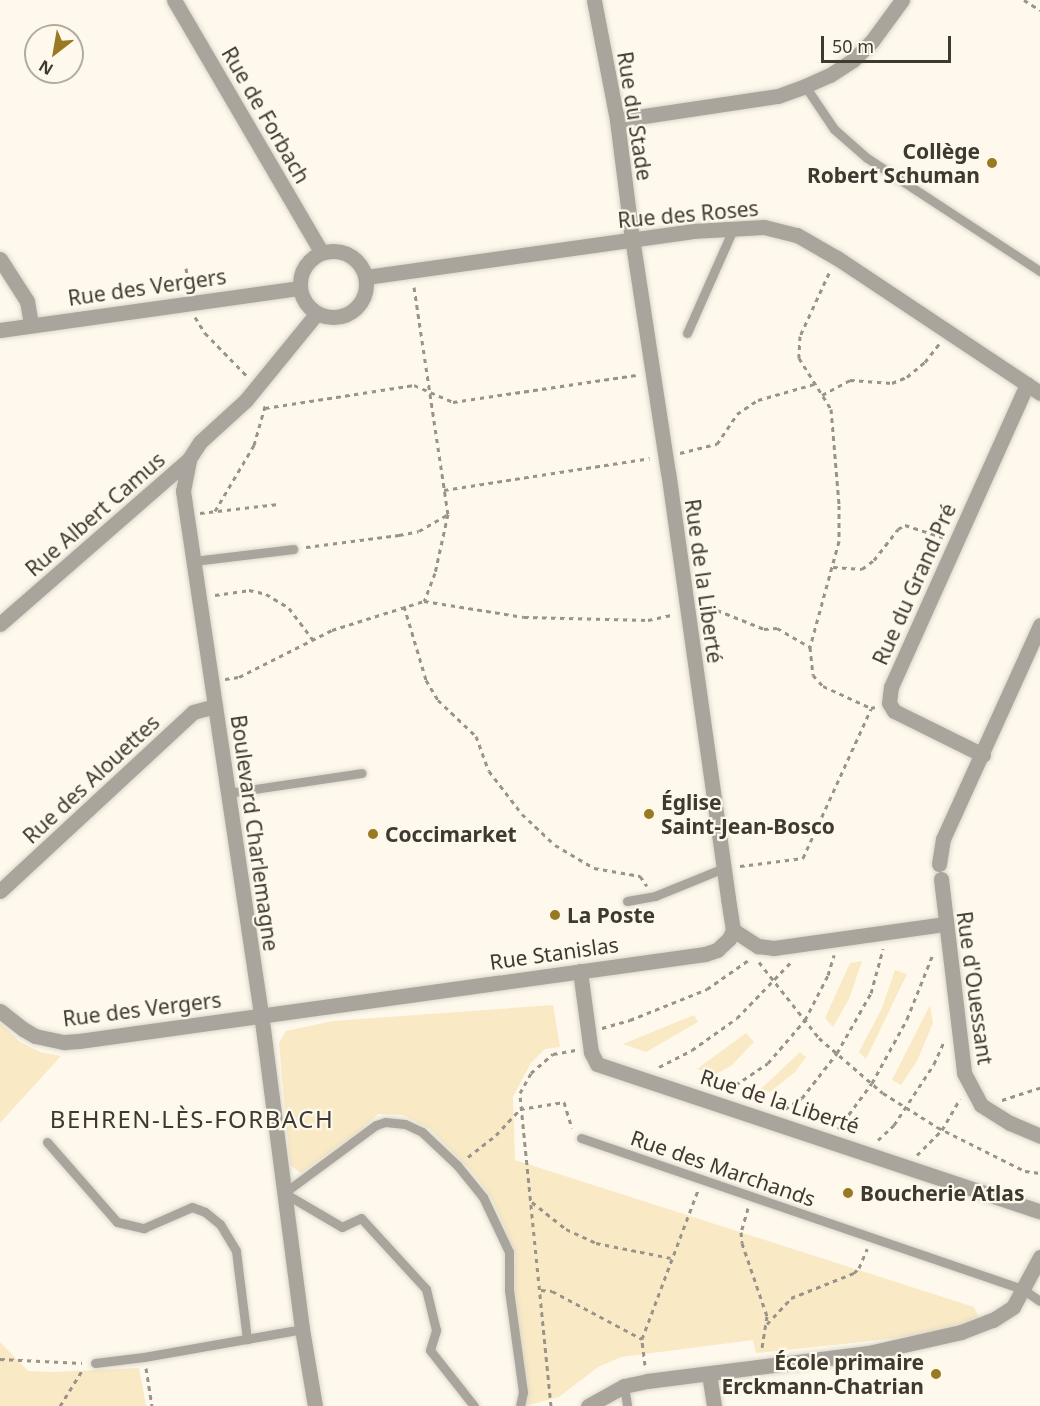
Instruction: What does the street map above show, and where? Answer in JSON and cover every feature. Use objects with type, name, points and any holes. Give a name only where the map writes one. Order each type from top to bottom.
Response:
[{"type":"street","name":"Rue de Forbach","points":[[174,0],[321,252]]},
{"type":"street","name":"Rue du Stade","points":[[594,0],[616,120],[632,239]]},
{"type":"street","points":[[616,120],[778,96],[805,86],[830,75],[853,60],[872,41],[902,0]]},
{"type":"street","name":"Rue des Roses","points":[[366,277],[632,239],[734,227],[764,227],[797,236],[837,258],[947,333],[1034,388]]},
{"type":"street","name":"Rue de la Liberté","points":[[632,239],[733,930]]},
{"type":"street","points":[[334,250],[346,253],[360,263],[366,277],[366,291],[357,309],[347,315],[332,317],[317,313],[305,302],[300,288],[303,269],[310,259],[321,252],[334,250]]},
{"type":"street","points":[[0,259],[27,301],[31,324]]},
{"type":"street","name":"Rue des Vergers","points":[[0,330],[300,288]]},
{"type":"street","name":"Boulevard Charlemagne","points":[[315,1406],[302,1329],[261,1014],[183,490],[189,459],[200,442],[257,387],[317,313]]},
{"type":"street","name":"Rue du Grand Pré","points":[[889,703],[891,687],[956,543],[1034,388]]},
{"type":"street","name":"Rue Albert Camus","points":[[2,619],[189,459]]},
{"type":"street","name":"Rue d'Ouessant","points":[[981,1105],[964,1073],[940,871],[943,839],[1040,625]]},
{"type":"street","points":[[889,703],[894,711],[983,755]]},
{"type":"street","name":"Rue des Alouettes","points":[[0,891],[193,712],[215,706]]},
{"type":"street","points":[[733,930],[758,946],[774,948],[945,924]]},
{"type":"street","name":"Rue Stanislas","points":[[261,1014],[705,954],[724,944],[733,930]]},
{"type":"street","name":"Rue de la Liberté","points":[[580,971],[591,1052],[597,1064],[1040,1211]]},
{"type":"street","name":"Rue des Vergers","points":[[0,1011],[35,1035],[64,1042],[102,1039],[261,1014]]},
{"type":"street","points":[[981,1105],[1010,1123],[1040,1136]]},
{"type":"street","points":[[588,1406],[624,1386],[647,1381],[868,1353],[961,1332],[1004,1314],[1024,1290],[1040,1257]]},
{"type":"street","points":[[709,1374],[714,1406]]},
{"type":"lane","points":[[805,86],[834,129],[867,158],[1040,271]]},
{"type":"lane","points":[[687,333],[734,227]]},
{"type":"lane","points":[[194,561],[293,549]]},
{"type":"lane","points":[[228,793],[362,773]]},
{"type":"lane","points":[[627,901],[655,896],[724,868]]},
{"type":"lane","points":[[474,1406],[430,1350],[436,1330],[426,1289],[361,1218],[342,1227],[284,1193],[376,1125],[385,1122],[405,1124],[422,1132],[457,1165],[483,1197],[509,1252],[509,1290],[523,1392],[520,1406]]},
{"type":"lane","name":"Rue des Marchands","points":[[581,1138],[1024,1290],[1040,1301]]},
{"type":"lane","points":[[47,1142],[117,1222],[144,1228],[192,1207],[205,1212],[220,1224],[236,1251],[247,1339]]},
{"type":"lane","points":[[95,1363],[144,1357],[302,1329]]},
{"type":"lane","points":[[624,1386],[627,1406]]},
{"type":"path","points":[[1024,0],[1040,10]]},
{"type":"path","points":[[837,258],[800,336],[799,358],[831,409],[838,505],[839,541],[810,647],[813,675],[823,686],[872,708],[889,703]]},
{"type":"path","points":[[186,267],[191,303],[197,323],[268,398],[254,444],[215,512]]},
{"type":"path","points":[[412,270],[448,514],[435,573],[424,601]]},
{"type":"path","points":[[822,395],[850,380],[892,383],[907,377],[925,362],[947,333]]},
{"type":"path","points":[[265,408],[414,385],[453,402],[652,372]]},
{"type":"path","points":[[444,490],[665,456],[717,444],[737,414],[758,400],[814,384]]},
{"type":"path","points":[[187,515],[278,504]]},
{"type":"path","points":[[293,549],[399,536],[419,531],[448,514]]},
{"type":"path","points":[[832,567],[862,569],[874,560],[897,529],[905,525],[922,528],[956,543]]},
{"type":"path","points":[[199,598],[249,590],[266,594],[289,608],[313,640]]},
{"type":"path","points":[[212,681],[239,677],[313,640],[404,606],[424,601],[524,617],[648,620],[717,610],[764,629],[777,628],[810,647]]},
{"type":"path","points":[[404,606],[426,680],[438,700],[476,736],[489,771],[522,814],[555,845],[594,868],[640,876],[655,896]]},
{"type":"path","points":[[724,868],[803,858],[872,708]]},
{"type":"path","points":[[656,1069],[692,1050],[737,1018],[774,982],[804,944]]},
{"type":"path","points":[[727,1091],[768,1063],[804,1020],[828,975],[837,945]]},
{"type":"path","points":[[776,1115],[802,1098],[837,1053],[871,993],[883,948]]},
{"type":"path","points":[[833,1134],[850,1116],[872,1083],[907,1019],[934,949]]},
{"type":"path","points":[[754,957],[819,1038],[872,1083],[942,1130],[1025,1171],[1040,1173]]},
{"type":"path","points":[[870,1147],[894,1125],[934,1064],[948,1034]]},
{"type":"path","points":[[981,1105],[1040,1088]]},
{"type":"path","points":[[910,1160],[942,1130],[966,1090]]},
{"type":"path","points":[[457,1165],[485,1145],[520,1108],[564,1102],[569,1122],[581,1138]]},
{"type":"path","points":[[647,1381],[642,1339],[702,1180]]},
{"type":"path","points":[[751,1198],[741,1232],[742,1243],[767,1316],[758,1367]]},
{"type":"path","points":[[532,1202],[566,1229],[596,1243],[671,1258]]},
{"type":"path","points":[[766,1325],[792,1298],[854,1273],[859,1268],[871,1239]]},
{"type":"path","points":[[541,1290],[552,1291],[642,1339]]},
{"type":"path","points":[[144,1357],[152,1406]]},
{"type":"path","points":[[0,1359],[87,1363],[60,1406]]},
{"type":"shaded area","points":[[862,961],[849,999],[833,1027],[825,1018],[850,963]]},
{"type":"shaded area","points":[[895,970],[907,974],[866,1059],[859,1052],[882,1008]]},
{"type":"shaded area","points":[[553,1005],[560,1047],[545,1049],[531,1063],[513,1097],[515,1160],[974,1307],[979,1318],[936,1333],[852,1343],[756,1353],[753,1340],[621,1357],[598,1367],[559,1397],[525,1406],[528,1392],[512,1282],[516,1256],[493,1201],[474,1174],[430,1129],[403,1115],[378,1114],[361,1130],[301,1173],[290,1165],[279,1043],[286,1031],[333,1021]]},
{"type":"shaded area","points":[[930,1005],[933,1023],[917,1061],[901,1085],[892,1080]]},
{"type":"shaded area","points":[[694,1015],[698,1022],[646,1052],[623,1044]]},
{"type":"shaded area","points":[[0,1023],[20,1042],[40,1052],[61,1056],[0,1123]]},
{"type":"shaded area","points":[[746,1033],[754,1042],[731,1066],[716,1074],[697,1069]]},
{"type":"shaded area","points":[[800,1052],[806,1057],[795,1072],[770,1092],[761,1089]]},
{"type":"shaded area","points":[[0,1342],[28,1371],[139,1368],[146,1406],[0,1406]]},
{"type":"place","name":"Collège Robert Schuman","points":[[992,163]]},
{"type":"place","name":"Église Saint-Jean-Bosco","points":[[649,814]]},
{"type":"place","name":"Coccimarket","points":[[373,834]]},
{"type":"place","name":"La Poste","points":[[555,915]]},
{"type":"place","name":"Boucherie Atlas","points":[[848,1193]]},
{"type":"place","name":"École primaire Erckmann-Chatrian","points":[[936,1374]]},
{"type":"district","name":"BEHREN-LÈS-FORBACH","points":[[192,1119]]}]
